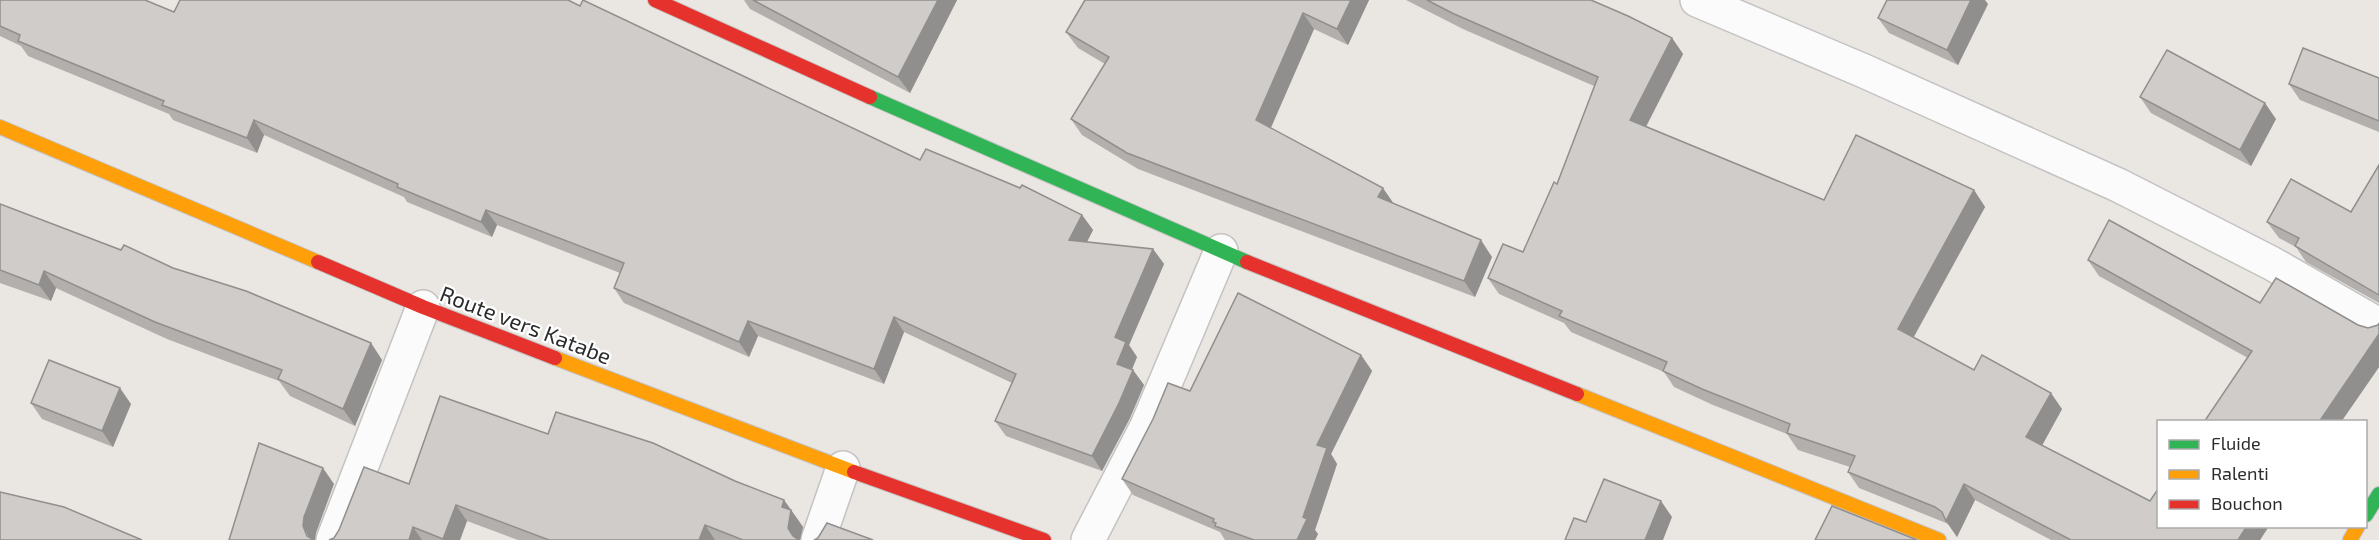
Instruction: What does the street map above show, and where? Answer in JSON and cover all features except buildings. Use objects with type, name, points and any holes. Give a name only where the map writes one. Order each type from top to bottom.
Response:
[{"type":"main road","points":[[655,0],[887,105],[1221,251],[1939,540]]},
{"type":"main road","name":"Route vers Katabe","points":[[0,127],[423,307],[843,468],[1044,540]]},
{"type":"main road","points":[[2367,513],[2379,494]]},
{"type":"street","points":[[1697,0],[1864,71],[2118,184],[2271,263],[2379,325]]},
{"type":"street","points":[[1088,540],[1147,426],[1221,251]]},
{"type":"street","points":[[333,540],[423,307]]},
{"type":"street","points":[[818,540],[843,468]]},
{"type":"traffic: fast","points":[[870,97],[1247,262]]},
{"type":"traffic: fast","points":[[2367,513],[2379,494]]},
{"type":"traffic: slow","points":[[0,127],[318,262]]},
{"type":"traffic: slow","points":[[555,358],[854,472]]},
{"type":"traffic: slow","points":[[1577,394],[1939,540]]},
{"type":"traffic: slow","points":[[2350,540],[2357,528]]},
{"type":"traffic: jam","points":[[655,0],[870,97]]},
{"type":"traffic: jam","points":[[318,262],[423,307],[555,358]]},
{"type":"traffic: jam","points":[[1247,262],[1577,394]]},
{"type":"traffic: jam","points":[[854,472],[1044,540]]}]
